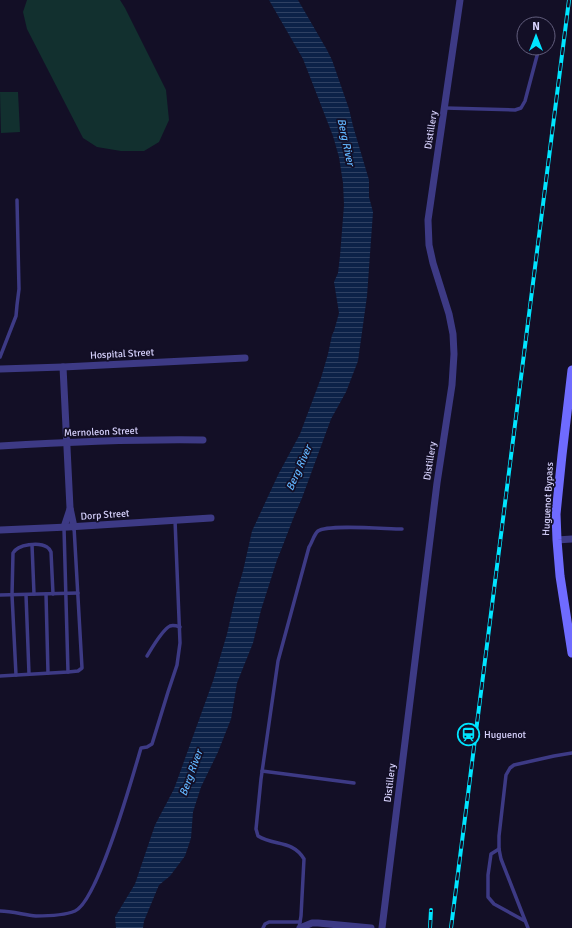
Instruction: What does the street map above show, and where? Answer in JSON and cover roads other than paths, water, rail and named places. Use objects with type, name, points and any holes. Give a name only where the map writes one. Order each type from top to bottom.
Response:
[{"type":"main road","name":"Huguenot Bypass","points":[[572,370],[556,514],[560,576],[572,653]]},
{"type":"street","name":"Distillery","points":[[382,928],[437,483],[452,385],[454,354],[452,327],[433,263],[429,245],[428,220],[460,0]]},
{"type":"street","name":"Hospital Street","points":[[0,368],[63,367],[245,358]]},
{"type":"street","points":[[63,367],[70,508],[74,527]]},
{"type":"street","name":"Mernoleon Street","points":[[0,446],[66,442],[169,439],[203,440]]},
{"type":"street","points":[[64,527],[70,508]]},
{"type":"street","name":"Dorp Street","points":[[0,530],[74,527],[211,518]]},
{"type":"street","points":[[557,540],[572,539]]},
{"type":"street","points":[[300,926],[318,923],[371,928]]},
{"type":"lane","points":[[444,108],[514,110],[521,108],[525,101],[537,56]]},
{"type":"lane","points":[[0,357],[16,316],[18,306],[18,200]]},
{"type":"lane","points":[[0,911],[36,916],[55,915],[77,910],[86,900],[93,888],[122,811],[141,748],[152,744],[178,665],[180,627],[175,520]]},
{"type":"lane","points":[[64,527],[68,672]]},
{"type":"lane","points":[[0,676],[68,672],[78,671],[82,668],[74,527]]},
{"type":"lane","points":[[263,928],[265,924],[269,922],[300,926],[304,858],[300,852],[291,846],[263,839],[258,836],[256,829],[262,771],[278,661],[309,547],[317,532],[324,529],[402,529]]},
{"type":"lane","points":[[16,674],[12,595],[13,553],[15,550],[25,545],[45,546],[49,548],[51,552],[53,594]]},
{"type":"lane","points":[[32,545],[34,594]]},
{"type":"lane","points":[[0,595],[78,593]]},
{"type":"lane","points":[[46,594],[48,673]]},
{"type":"lane","points":[[26,595],[29,674]]},
{"type":"lane","points":[[147,656],[163,633],[170,627],[180,627]]},
{"type":"lane","points":[[528,928],[501,859],[499,849],[499,836],[506,774],[514,765],[572,753]]},
{"type":"lane","points":[[262,771],[354,783]]},
{"type":"lane","points":[[499,849],[490,854],[488,897],[494,904],[526,921]]},
{"type":"water","name":"Berg River","points":[[269,0],[298,0],[327,50],[349,109],[369,180],[369,197],[373,212],[367,296],[358,361],[346,392],[331,419],[277,560],[261,610],[253,643],[237,683],[231,719],[218,752],[201,787],[193,812],[191,838],[185,856],[170,876],[159,885],[144,921],[143,928],[116,928],[115,917],[135,884],[155,825],[174,789],[213,681],[227,634],[252,531],[278,475],[300,434],[321,378],[339,313],[334,282],[338,273],[344,205],[343,183],[339,157],[333,136],[303,59]]},
{"type":"railway","points":[[451,928],[569,0]]},
{"type":"railway","points":[[430,928],[431,910]]},
{"type":"place","name":"Huguenot","points":[[469,735]]}]
